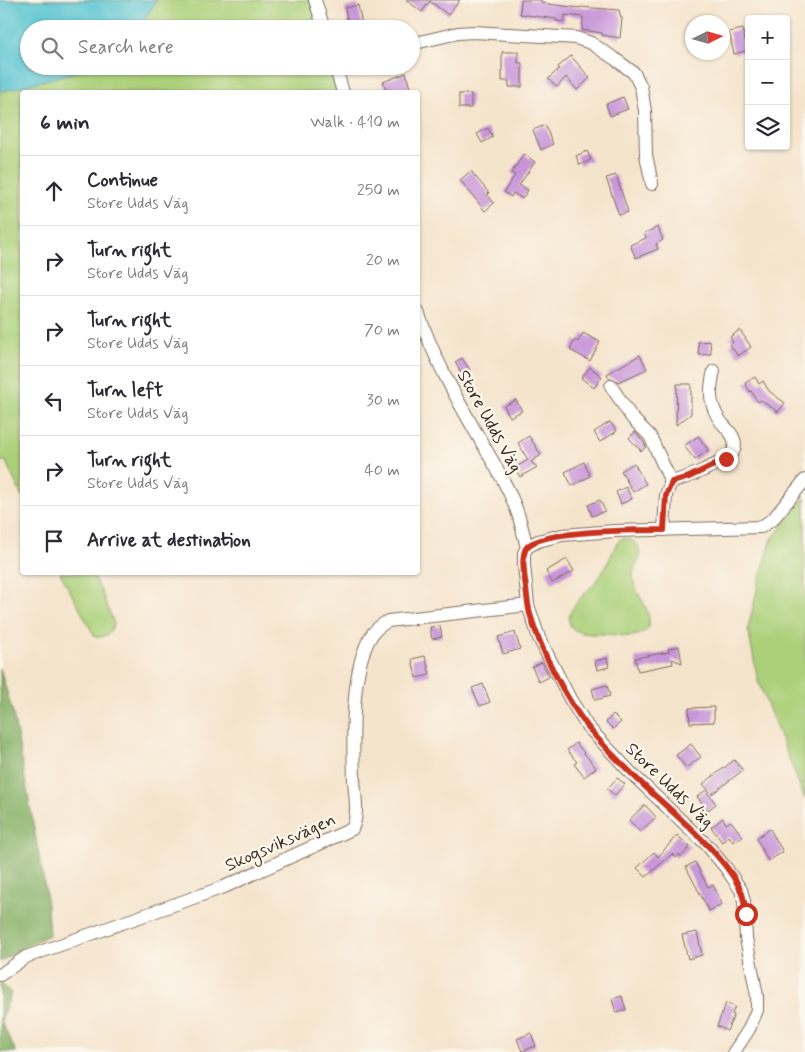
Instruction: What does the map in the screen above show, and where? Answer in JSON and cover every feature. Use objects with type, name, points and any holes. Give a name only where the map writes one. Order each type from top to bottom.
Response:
[{"type":"street","points":[[315,0],[321,20]]},
{"type":"street","points":[[420,42],[458,33],[474,32],[576,38],[591,43],[634,73],[642,88],[645,112],[646,156],[652,184]]},
{"type":"street","points":[[340,75],[343,90]]},
{"type":"street","name":"Store Udds Väg","points":[[420,318],[425,334],[443,371],[500,475],[520,518],[527,547],[524,553],[524,565],[528,605],[542,646],[570,699],[587,726],[632,774],[707,845],[741,890],[744,901],[746,938],[758,996],[757,1010],[749,1028],[734,1052]]},
{"type":"street","points":[[664,530],[666,495],[672,482],[719,464],[726,459],[734,448],[734,438],[714,411],[710,399],[710,385],[714,371]]},
{"type":"street","points":[[611,386],[632,418],[650,436],[672,482]]},
{"type":"street","points":[[527,547],[538,541],[562,535],[615,531],[761,527],[773,519],[805,480]]},
{"type":"street","name":"Skogsviksvägen","points":[[0,975],[26,957],[224,887],[352,829],[356,817],[353,743],[355,696],[358,673],[365,650],[378,626],[388,621],[528,605]]},
{"type":"green space","points":[[0,0],[311,0],[317,20],[20,20],[20,75],[333,75],[336,90],[20,90],[20,493],[5,460],[0,463]]},
{"type":"green space","points":[[805,498],[805,799],[758,681],[748,629],[759,581],[772,539]]},
{"type":"green space","points":[[622,538],[633,541],[638,546],[640,558],[633,577],[649,618],[649,627],[635,636],[578,632],[570,626],[569,616],[571,611],[595,583],[608,563],[617,542]]},
{"type":"green space","points":[[61,575],[92,575],[101,591],[114,624],[107,634],[102,637],[95,637]]},
{"type":"green space","points":[[0,668],[13,713],[46,893],[49,935],[19,949],[0,962]]},
{"type":"green space","points":[[0,982],[11,993],[1,1021],[16,1052],[0,1052]]},
{"type":"water","points":[[0,0],[157,0],[144,20],[20,20],[20,75],[64,75],[0,92]]},
{"type":"building","points":[[406,0],[460,0],[448,15],[430,1],[422,12]]},
{"type":"building","points":[[521,0],[541,0],[541,3],[580,8],[619,10],[622,18],[620,38],[582,30],[583,17],[565,15],[564,22],[556,21],[556,19],[520,14]]},
{"type":"building","points":[[358,5],[361,20],[347,20],[345,8]]},
{"type":"building","points":[[743,29],[745,51],[734,54],[730,32]]},
{"type":"building","points":[[502,52],[518,52],[518,63],[522,63],[522,87],[509,87],[509,81],[502,81]]},
{"type":"building","points":[[571,56],[590,78],[577,90],[566,77],[557,87],[548,79]]},
{"type":"building","points":[[401,75],[407,75],[410,90],[386,90],[383,82]]},
{"type":"building","points":[[459,94],[471,94],[471,108],[459,108]]},
{"type":"building","points":[[623,97],[628,109],[610,116],[606,104]]},
{"type":"building","points":[[545,125],[553,144],[541,150],[533,130]]},
{"type":"building","points":[[488,128],[493,137],[482,143],[477,134]]},
{"type":"building","points":[[587,151],[591,160],[580,165],[576,156]]},
{"type":"building","points":[[524,154],[535,162],[519,185],[528,190],[522,199],[513,193],[511,197],[504,192],[515,175],[511,173]]},
{"type":"building","points":[[471,171],[489,193],[487,194],[494,203],[485,211],[460,180]]},
{"type":"building","points":[[616,175],[628,212],[619,215],[606,178]]},
{"type":"building","points":[[658,227],[663,240],[656,244],[658,249],[636,258],[630,245],[646,238],[644,233]]},
{"type":"building","points":[[740,330],[751,347],[738,356],[730,345],[733,342],[730,337]]},
{"type":"building","points":[[583,333],[600,342],[590,361],[570,350],[575,340],[578,342]]},
{"type":"building","points":[[710,341],[711,354],[699,355],[698,342]]},
{"type":"building","points":[[640,355],[647,369],[618,382],[609,378],[607,374]]},
{"type":"building","points":[[462,358],[470,370],[462,375],[455,362]]},
{"type":"building","points":[[590,367],[602,377],[594,388],[581,378]]},
{"type":"building","points":[[755,377],[759,384],[763,381],[769,391],[785,403],[778,412],[761,400],[758,402],[750,392],[745,383]]},
{"type":"building","points":[[677,384],[691,384],[691,414],[676,425]]},
{"type":"building","points":[[516,400],[522,411],[510,417],[504,406]]},
{"type":"building","points":[[610,422],[617,431],[600,442],[594,432]]},
{"type":"building","points":[[635,432],[646,447],[641,451],[629,438]]},
{"type":"building","points":[[529,436],[541,455],[531,462],[537,467],[520,477],[515,468],[528,460],[518,443]]},
{"type":"building","points":[[698,436],[708,450],[695,460],[684,446]]},
{"type":"building","points":[[584,462],[590,476],[572,486],[565,472]]},
{"type":"building","points":[[634,463],[646,484],[633,492],[621,471]]},
{"type":"building","points":[[626,487],[632,499],[621,504],[616,492]]},
{"type":"building","points":[[600,500],[605,511],[592,516],[588,505]]},
{"type":"building","points":[[567,559],[574,571],[552,583],[546,571]]},
{"type":"building","points":[[440,626],[442,637],[432,639],[430,627]]},
{"type":"building","points":[[515,632],[520,649],[503,654],[498,637]]},
{"type":"building","points":[[679,646],[682,663],[672,659],[673,664],[638,671],[635,658],[669,652],[668,649]]},
{"type":"building","points":[[425,656],[430,675],[416,678],[412,659]]},
{"type":"building","points":[[607,658],[609,667],[597,670],[595,661]]},
{"type":"building","points":[[542,662],[549,677],[539,682],[532,667]]},
{"type":"building","points":[[483,684],[490,702],[480,706],[472,688]]},
{"type":"building","points":[[607,685],[610,696],[595,700],[592,689]]},
{"type":"building","points":[[714,707],[714,722],[690,723],[689,708]]},
{"type":"building","points":[[613,714],[621,722],[613,729],[606,722]]},
{"type":"building","points":[[576,743],[596,768],[584,777],[574,764],[577,762],[567,750]]},
{"type":"building","points":[[691,744],[701,757],[686,768],[676,755]]},
{"type":"building","points":[[734,760],[743,770],[712,794],[703,784]]},
{"type":"building","points":[[617,778],[625,784],[615,795],[607,789]]},
{"type":"building","points":[[706,790],[716,804],[708,810],[697,797]]},
{"type":"building","points":[[645,805],[656,817],[640,832],[629,820]]},
{"type":"building","points":[[723,818],[726,824],[731,821],[743,837],[733,842],[729,836],[722,842],[711,827]]},
{"type":"building","points":[[770,829],[783,852],[768,861],[756,838]]},
{"type":"building","points":[[677,835],[690,847],[681,857],[679,854],[676,858],[672,854],[646,877],[637,868],[654,852],[658,857]]},
{"type":"building","points":[[695,862],[708,887],[713,885],[722,904],[709,911],[686,867]]},
{"type":"building","points":[[697,932],[702,955],[688,959],[682,935]]},
{"type":"building","points":[[622,996],[626,1010],[616,1013],[612,999]]},
{"type":"building","points":[[726,1003],[735,1007],[732,1014],[734,1015],[727,1031],[717,1026]]},
{"type":"building","points":[[531,1033],[536,1046],[522,1051],[517,1039]]},
{"type":"route","points":[[726,459],[689,477],[672,482],[666,495],[664,530],[562,535],[538,541],[527,547],[524,553],[524,565],[528,605],[539,638],[553,668],[587,726],[632,774],[707,845],[741,890],[746,914]]}]
